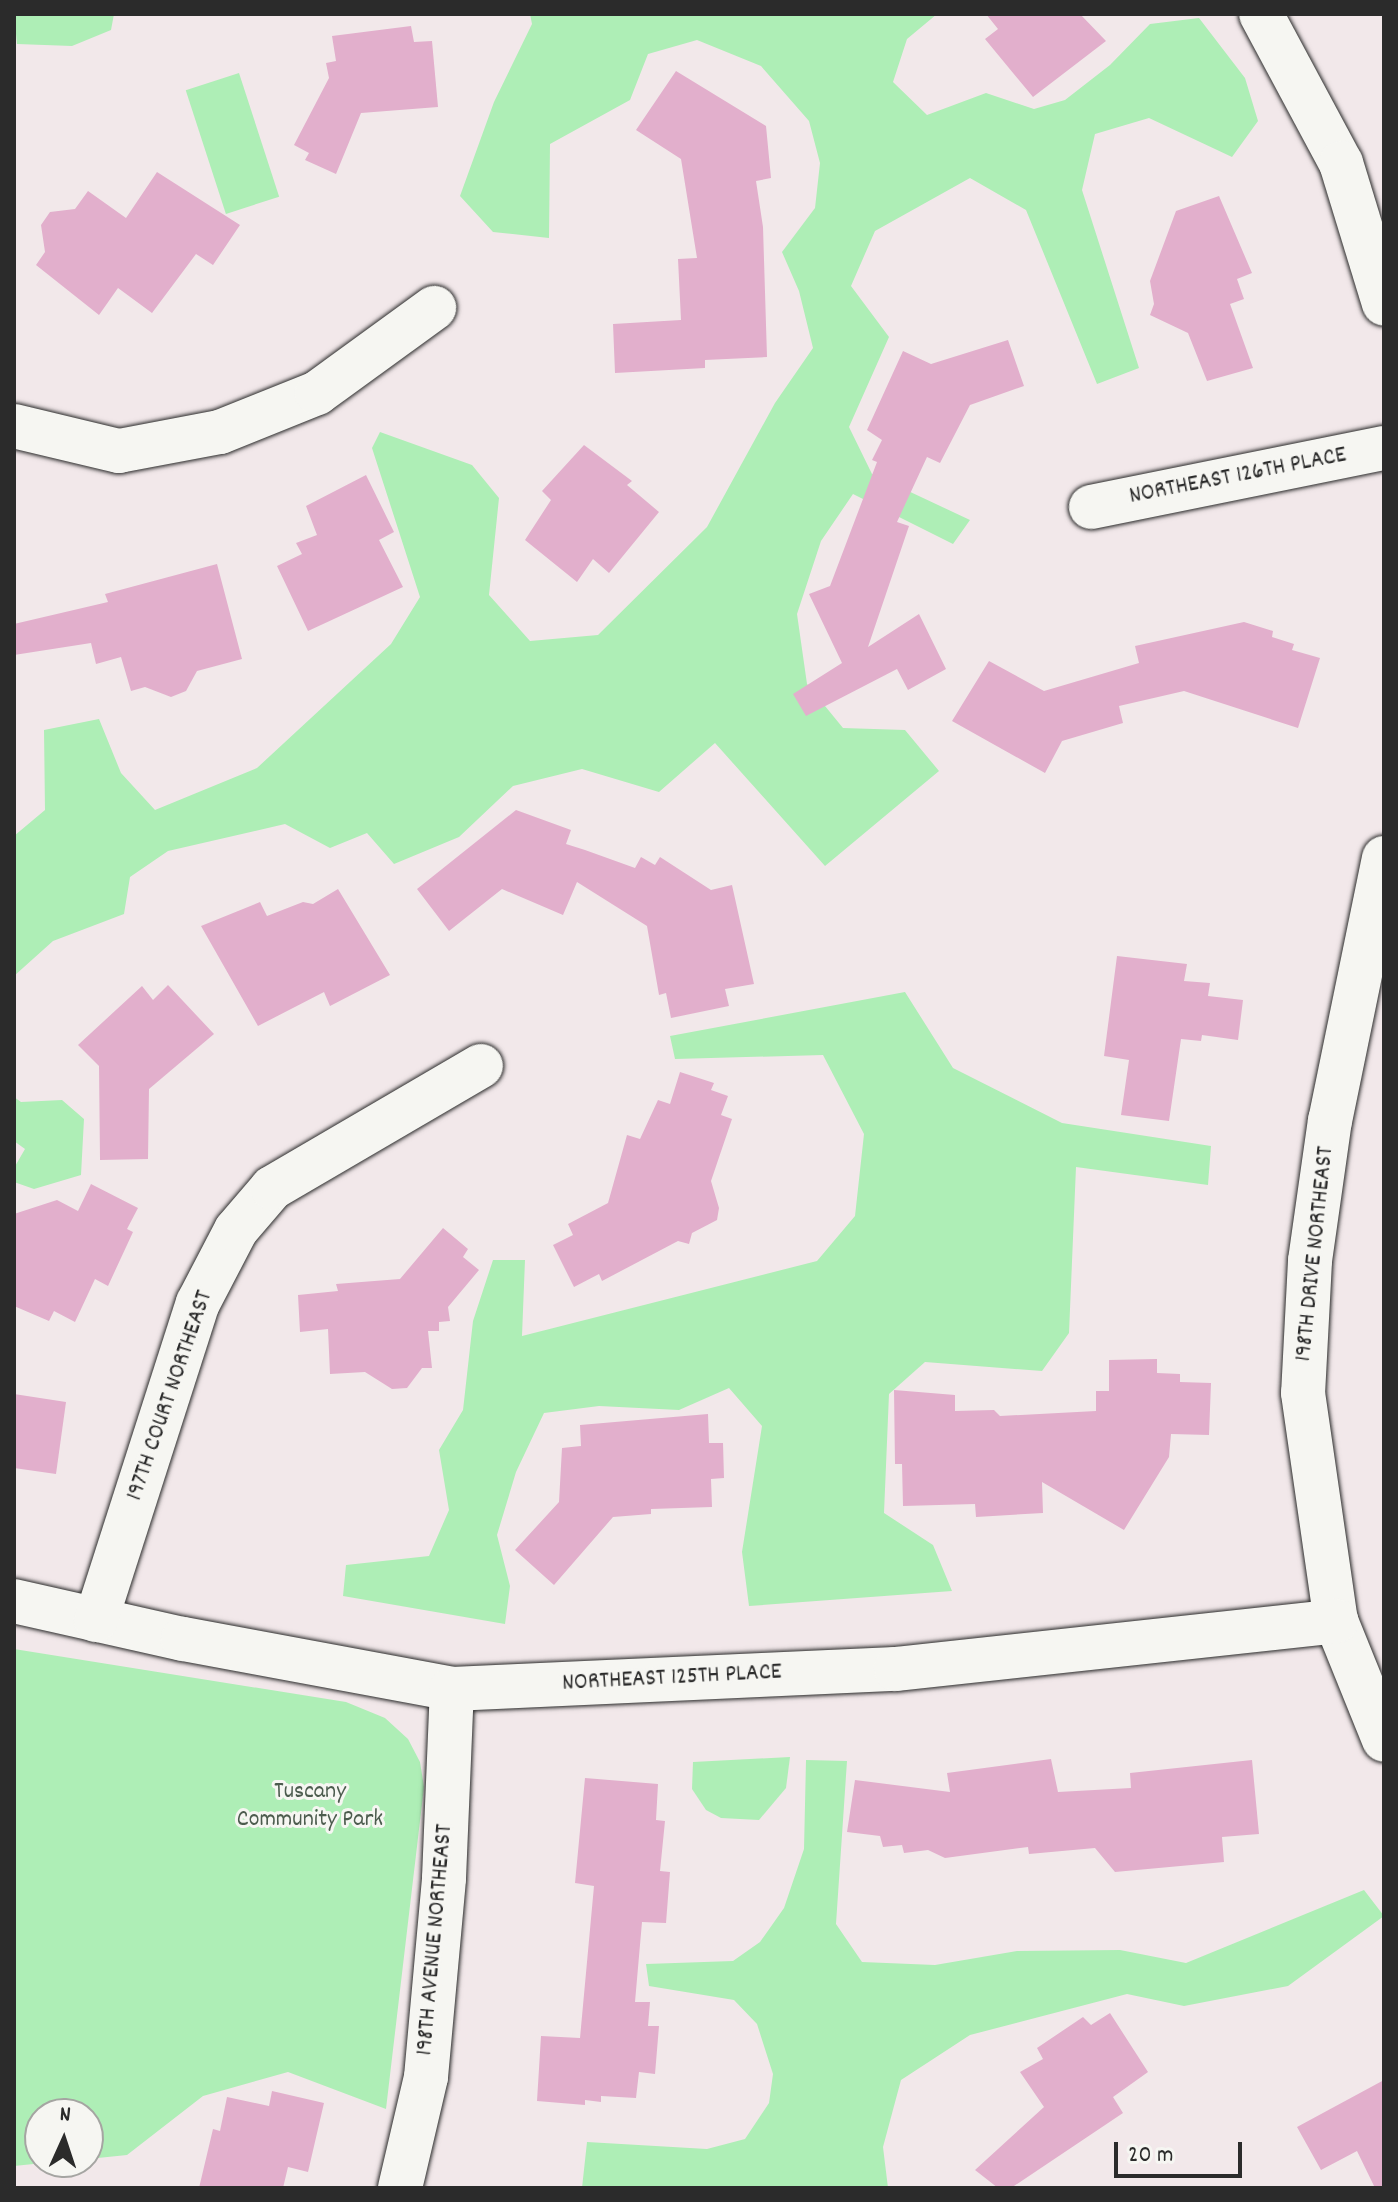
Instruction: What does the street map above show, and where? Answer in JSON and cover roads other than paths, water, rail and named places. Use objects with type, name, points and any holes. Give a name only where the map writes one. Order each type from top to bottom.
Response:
[{"type":"street","points":[[1261,14],[1341,163],[1384,304]]},
{"type":"street","points":[[14,426],[119,451],[220,432],[317,393],[434,308]]},
{"type":"street","name":"NORTHEAST 126TH PLACE","points":[[1091,507],[1384,448]]},
{"type":"street","name":"198TH DRIVE NORTHEAST","points":[[1384,858],[1330,1120],[1310,1261],[1303,1393],[1336,1621],[1384,1740]]},
{"type":"street","name":"197TH COURT NORTHEAST","points":[[96,1620],[198,1303],[236,1230],[272,1188],[481,1066]]},
{"type":"street","name":"NORTHEAST 125TH PLACE","points":[[14,1601],[96,1620],[452,1689],[896,1669],[1336,1621]]},
{"type":"street","name":"198TH AVENUE NORTHEAST","points":[[400,2188],[426,2077],[444,1878],[452,1689]]},
{"type":"park label","name":"Tuscany Community Park","points":[[310,1807]]}]
